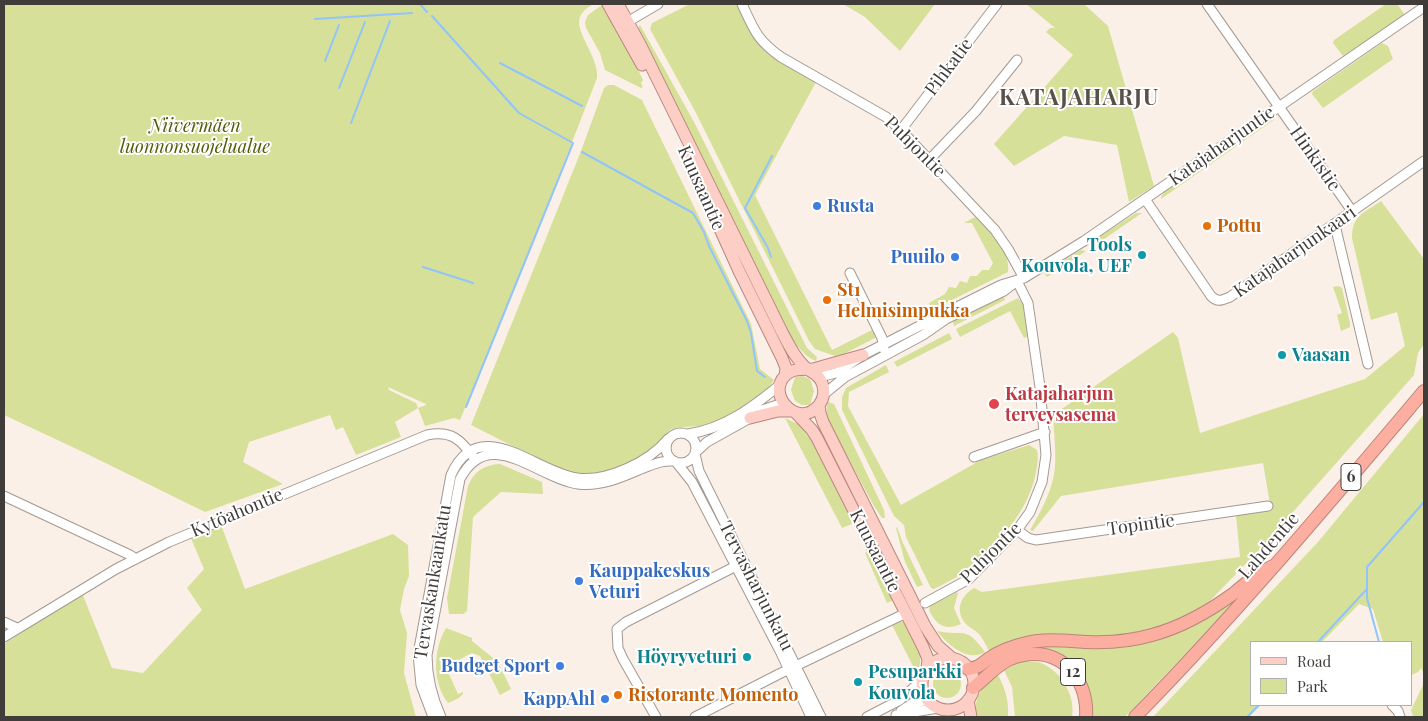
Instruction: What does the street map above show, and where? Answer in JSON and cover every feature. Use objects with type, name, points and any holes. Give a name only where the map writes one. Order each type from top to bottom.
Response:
[{"type":"highway","name":"Lahdentie","points":[[1134,717],[1225,623],[1278,564],[1424,391]]},
{"type":"highway","points":[[961,663],[987,660],[1010,648],[1028,642],[1046,640],[1107,642],[1126,640],[1166,631],[1207,612],[1258,573],[1278,564]]},
{"type":"highway","name":"12","points":[[970,694],[1007,661],[1025,654],[1046,655],[1066,665],[1078,678],[1084,693],[1086,717]]},
{"type":"main road","name":"Kuusaantie","points":[[608,4],[624,24],[782,332],[793,352],[808,370]]},
{"type":"main road","name":"Kuusaantie","points":[[618,4],[624,24],[739,271],[778,348],[786,368],[783,380]]},
{"type":"main road","points":[[790,409],[780,394],[783,380],[796,370],[808,370],[863,355]]},
{"type":"main road","points":[[750,418],[790,409],[806,413],[821,400],[824,387],[819,377],[808,370]]},
{"type":"main road","name":"Kuusaantie","points":[[821,400],[820,413],[823,422],[926,626],[938,646],[961,663]]},
{"type":"main road","name":"Kuusaantie","points":[[790,409],[812,430],[817,438],[924,647],[928,659],[928,668]]},
{"type":"main road","points":[[950,717],[928,700],[923,691],[922,680],[928,668],[939,660],[961,663],[973,678],[970,694],[971,717]]},
{"type":"main road","points":[[938,708],[954,709],[970,694]]},
{"type":"street","points":[[624,24],[658,4]]},
{"type":"street","name":"Puhjontie","points":[[742,4],[757,35],[768,48],[877,111],[901,130],[995,230],[1008,249],[1028,303],[1045,432],[1045,463],[1042,482],[1030,512],[1017,530],[969,579],[925,603]]},
{"type":"street","name":"Pihkatie","points":[[901,130],[997,4]]},
{"type":"street","name":"Hinkistie","points":[[1207,4],[1352,211]]},
{"type":"street","name":"Katajaharjuntie","points":[[819,377],[836,373],[863,355],[917,338],[946,320],[1004,291],[1020,279],[1084,241],[1424,7]]},
{"type":"street","points":[[929,160],[976,111],[1017,60]]},
{"type":"street","name":"Katajaharjunkaari","points":[[1145,199],[1211,296],[1218,301],[1230,297],[1424,162]]},
{"type":"street","points":[[1335,225],[1368,364]]},
{"type":"street","points":[[850,273],[882,338],[884,349]]},
{"type":"street","name":"Katajaharjuntie","points":[[821,400],[845,377],[884,349],[1001,285],[1020,279]]},
{"type":"street","points":[[473,456],[482,447],[500,447],[566,476],[603,477],[635,464],[654,453],[675,434],[688,434],[714,428],[735,418],[756,404],[783,380]]},
{"type":"street","points":[[473,456],[505,455],[560,480],[591,485],[614,480],[657,462],[688,461],[711,440],[750,418]]},
{"type":"street","points":[[974,457],[1045,432]]},
{"type":"street","name":"Kytöahontie","points":[[4,636],[116,569],[170,542],[232,514],[426,435],[443,433],[451,435],[461,442],[473,456]]},
{"type":"street","points":[[688,434],[695,442],[695,453]]},
{"type":"street","points":[[668,439],[666,452],[675,462]]},
{"type":"street","name":"Tervasharjunkatu","points":[[695,453],[698,472],[739,564]]},
{"type":"street","name":"Tervaskankaankatu","points":[[433,717],[421,685],[418,654],[451,475],[455,466],[473,456]]},
{"type":"street","name":"Tervaskankaankatu","points":[[441,717],[431,688],[427,668],[427,655],[460,479],[473,456]]},
{"type":"street","name":"Tervasharjunkatu","points":[[675,462],[692,482],[739,564],[819,717]]},
{"type":"street","points":[[4,496],[130,554],[136,559]]},
{"type":"street","name":"Topintie","points":[[1017,530],[1028,538],[1036,540],[1268,506]]},
{"type":"street","points":[[656,717],[618,648],[617,629],[626,622],[739,564]]},
{"type":"street","points":[[695,717],[902,615]]},
{"type":"street","points":[[4,622],[17,628]]},
{"type":"street","points":[[867,717],[900,700],[922,680]]},
{"type":"street","points":[[893,716],[913,704],[928,700]]},
{"type":"street","points":[[1393,706],[1398,711],[1400,717]]},
{"type":"street","points":[[893,716],[938,708]]},
{"type":"green space","name":"Niivermäen luonnonsuojelualue","points":[[4,4],[594,4],[584,11],[580,17],[579,25],[594,60],[597,78],[525,263],[460,420],[454,418],[425,426],[418,408],[395,422],[401,437],[356,455],[343,427],[336,430],[330,415],[249,442],[243,462],[283,484],[205,512],[4,415]],"holes":[[[388,387],[426,405],[418,408],[416,403],[389,390]]]},
{"type":"green space","points":[[690,4],[737,4],[756,41],[769,55],[816,82],[755,195],[832,350],[872,330],[877,337],[842,355],[835,356],[815,349],[809,341],[696,113],[650,29],[652,23]]},
{"type":"green space","points":[[843,4],[935,4],[900,51],[865,17]]},
{"type":"green space","points":[[1026,4],[1084,4],[1108,26],[1154,186],[1129,202],[1117,145],[1064,136],[1014,166],[994,144],[1073,55],[1046,32],[1050,28],[1055,28]]},
{"type":"green space","points":[[1386,4],[1397,4],[1405,15],[1343,56],[1333,43],[1334,40]]},
{"type":"green space","points":[[602,5],[619,32],[643,80],[641,83],[643,87],[641,88],[605,70],[600,53],[586,28],[585,22],[588,15]]},
{"type":"green space","points":[[640,25],[694,122],[807,348],[817,357],[816,361],[797,346],[789,334],[638,33]]},
{"type":"green space","points":[[1382,43],[1388,46],[1393,59],[1323,108],[1312,94],[1313,91]]},
{"type":"green space","points":[[608,85],[614,85],[642,100],[751,324],[760,369],[774,380],[769,387],[738,411],[716,422],[705,426],[671,429],[652,450],[627,465],[598,474],[576,474],[558,469],[471,425],[581,151],[604,88]]},
{"type":"green space","points":[[1270,119],[1275,119],[1161,199],[1165,191]]},
{"type":"green space","points":[[1381,201],[1424,259],[1424,344],[1418,353],[1414,375],[1262,547],[1207,604],[1169,624],[1134,634],[989,651],[979,634],[966,624],[960,614],[963,599],[974,588],[982,592],[1240,557],[1236,515],[1271,510],[1263,463],[1061,496],[1033,531],[1030,530],[1046,500],[1054,476],[1053,415],[1173,332],[1178,338],[1200,433],[1365,379],[1405,346],[1397,312],[1371,320],[1352,238],[1354,224],[1360,215]]},
{"type":"green space","points":[[1136,213],[1142,213],[1094,246],[1096,239]]},
{"type":"green space","points":[[975,217],[999,241],[1006,257],[1008,272],[932,310],[929,303],[945,294],[949,287],[956,288],[960,281],[967,283],[970,276],[977,276],[982,270],[989,270],[993,263],[972,223],[964,223]]},
{"type":"green space","points":[[1081,250],[1086,251],[1047,277],[1044,273]]},
{"type":"green space","points":[[1338,286],[1342,288],[1350,323],[1350,327],[1341,331],[1337,315],[1342,313],[1333,287]]},
{"type":"green space","points":[[1003,295],[1005,300],[954,326],[953,322],[955,320]]},
{"type":"green space","points":[[1018,298],[1024,305],[1029,336],[1024,338],[1010,311],[960,337],[956,329]]},
{"type":"green space","points":[[949,333],[952,339],[897,367],[894,362]]},
{"type":"green space","points":[[886,365],[889,372],[849,392],[848,406],[901,505],[981,460],[1029,445],[1037,450],[1037,467],[1031,490],[1010,526],[992,547],[971,566],[970,571],[964,577],[961,575],[934,589],[931,588],[906,537],[904,525],[894,516],[842,410],[842,397],[846,388]]},
{"type":"green space","points":[[803,376],[810,379],[814,391],[810,405],[802,405],[795,401],[791,390],[795,377]]},
{"type":"green space","points":[[828,402],[834,404],[836,408],[884,510],[885,518],[882,518],[874,506],[830,425],[826,413]]},
{"type":"green space","points":[[1424,414],[1424,674],[1421,668],[1413,674],[1413,641],[1383,641],[1373,609],[1359,604],[1323,641],[1250,641],[1250,706],[1260,706],[1249,717],[1153,717],[1318,542]]},
{"type":"green space","points":[[785,418],[800,425],[812,441],[852,524],[842,528]]},
{"type":"green space","points":[[825,435],[899,583],[897,585],[822,437]]},
{"type":"green space","points":[[500,464],[542,482],[543,494],[501,492],[473,517],[467,611],[463,614],[449,614],[447,598],[468,486],[473,476],[484,467]]},
{"type":"green space","points":[[220,522],[245,589],[393,534],[408,545],[409,576],[404,589],[400,610],[407,633],[404,673],[416,717],[4,717],[4,644],[82,593],[112,668],[143,673],[202,610],[187,588],[204,569],[190,536]]},
{"type":"green space","points":[[897,527],[923,585],[917,587],[905,562]]},
{"type":"green space","points":[[867,552],[874,560],[894,600],[887,603],[865,553]]},
{"type":"green space","points":[[1255,581],[1125,717],[1090,717],[1071,666],[1017,650],[1032,646],[1048,645],[1089,649],[1109,648],[1157,640],[1188,629],[1216,613]]},
{"type":"green space","points":[[957,592],[954,608],[961,624],[946,627],[935,620],[929,610],[930,606]]},
{"type":"green space","points":[[903,622],[906,625],[918,648],[920,660],[917,674],[892,625]]},
{"type":"green space","points":[[446,628],[472,638],[472,641],[498,662],[511,689],[500,695],[480,656],[472,653],[451,664],[453,669],[448,672],[458,694],[463,692],[463,694],[448,703],[439,686],[436,666],[439,646]]},
{"type":"green space","points":[[937,631],[964,633],[973,638],[985,652],[978,655],[965,654],[952,646]]},
{"type":"green space","points":[[1026,661],[1041,663],[1061,678],[1072,701],[1072,717],[1015,717],[1012,687],[1004,670],[1017,663]]},
{"type":"green space","points":[[947,670],[957,674],[961,684],[957,694],[947,698],[937,694],[933,684],[937,674]]},
{"type":"green space","points":[[997,673],[1006,694],[1008,717],[978,717],[976,704],[980,692]]},
{"type":"green space","points":[[1424,683],[1424,717],[1413,716],[1411,710]]},
{"type":"waterway","points":[[420,4],[427,12]]},
{"type":"waterway","points":[[315,19],[412,13]]},
{"type":"waterway","points":[[432,16],[519,113],[573,143],[466,407]]},
{"type":"waterway","points":[[351,123],[390,21]]},
{"type":"waterway","points":[[339,88],[365,22]]},
{"type":"waterway","points":[[325,61],[339,25]]},
{"type":"waterway","points":[[500,63],[582,106]]},
{"type":"waterway","points":[[582,152],[693,213],[747,321],[751,333],[757,371],[765,377]]},
{"type":"waterway","points":[[771,257],[768,248],[745,208],[772,156]]},
{"type":"waterway","points":[[423,267],[473,283]]},
{"type":"waterway","points":[[1379,641],[1367,598],[1367,567],[1424,502]]},
{"type":"waterway","points":[[1319,641],[1366,590]]},
{"type":"waterway","points":[[1247,717],[1258,706]]},
{"type":"place","name":"Rusta","points":[[817,206]]},
{"type":"place","name":"Pottu","points":[[1207,226]]},
{"type":"place","name":"Tools Kouvola, UEF","points":[[1142,255]]},
{"type":"place","name":"Puuilo","points":[[955,257]]},
{"type":"place","name":"St1 Helmisimpukka","points":[[827,300]]},
{"type":"place","name":"Vaasan","points":[[1282,355]]},
{"type":"place","name":"Katajaharjun terveysasema","points":[[994,404]]},
{"type":"place","name":"Kauppakeskus Veturi","points":[[579,581]]},
{"type":"place","name":"Höyryveturi","points":[[747,657]]},
{"type":"place","name":"Budget Sport","points":[[560,666]]},
{"type":"place","name":"Pesuparkki Kouvola","points":[[858,682]]},
{"type":"place","name":"Ristorante Momento","points":[[618,695]]},
{"type":"place","name":"KappAhl","points":[[605,699]]},
{"type":"district","name":"KATAJAHARJU","points":[[1079,98]]}]
